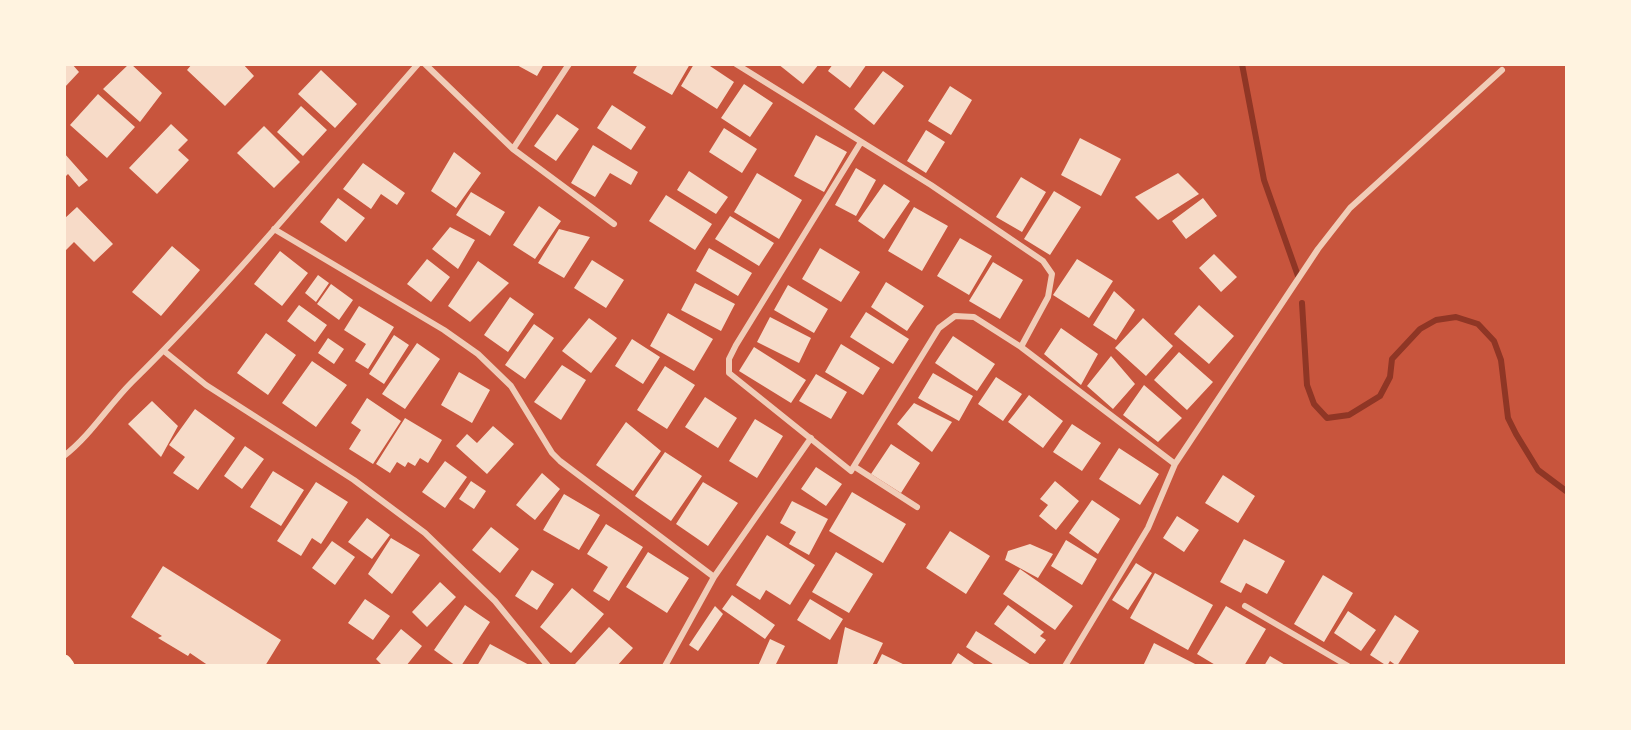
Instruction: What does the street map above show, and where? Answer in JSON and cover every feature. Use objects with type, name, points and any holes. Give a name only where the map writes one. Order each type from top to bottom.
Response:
[{"type":"street","points":[[64,456],[94,427],[129,385],[164,351],[418,64]]},
{"type":"street","points":[[425,64],[513,149],[614,224]]},
{"type":"street","points":[[513,149],[569,64]]},
{"type":"street","points":[[736,64],[931,185],[1043,261],[1052,274],[1048,297],[1021,347]]},
{"type":"street","points":[[1065,666],[1148,528],[1175,464],[1318,249],[1350,208],[1502,70]]},
{"type":"street","points":[[861,142],[729,359],[729,373],[851,471],[939,328],[955,316],[974,317],[1021,347],[1175,464]]},
{"type":"street","points":[[274,229],[444,330],[478,354],[511,386],[552,453],[560,461],[714,577]]},
{"type":"street","points":[[164,351],[207,385],[354,480],[425,533],[495,601],[548,666]]},
{"type":"street","points":[[664,666],[714,577],[811,438]]},
{"type":"street","points":[[855,467],[917,507]]},
{"type":"street","points":[[1245,606],[1348,666]]},
{"type":"building","points":[[64,64],[72,64],[79,72],[64,88]]},
{"type":"building","points":[[129,64],[162,93],[140,122],[103,89]]},
{"type":"building","points":[[192,64],[243,64],[254,76],[225,106],[187,70]]},
{"type":"building","points":[[515,64],[544,64],[537,76]]},
{"type":"building","points":[[638,64],[690,64],[672,95],[633,73]]},
{"type":"building","points":[[694,64],[707,64],[734,82],[717,109],[681,86]]},
{"type":"building","points":[[778,64],[819,64],[803,84]]},
{"type":"building","points":[[833,64],[867,64],[850,88],[828,71]]},
{"type":"building","points":[[321,70],[357,104],[335,128],[298,94]]},
{"type":"building","points":[[883,71],[904,86],[874,125],[854,109]]},
{"type":"building","points":[[744,84],[773,103],[750,137],[721,118]]},
{"type":"building","points":[[950,86],[972,100],[951,135],[928,121]]},
{"type":"building","points":[[98,94],[135,127],[107,158],[70,125]]},
{"type":"building","points":[[612,105],[646,127],[631,150],[597,128]]},
{"type":"building","points":[[301,106],[327,130],[303,156],[277,132]]},
{"type":"building","points":[[557,114],[579,129],[556,161],[534,146]]},
{"type":"building","points":[[171,124],[188,140],[178,150],[189,160],[157,194],[129,168]]},
{"type":"building","points":[[264,126],[300,162],[274,188],[237,153]]},
{"type":"building","points":[[724,128],[757,149],[742,173],[709,152]]},
{"type":"building","points":[[926,130],[945,142],[926,173],[907,161]]},
{"type":"building","points":[[816,135],[847,152],[824,192],[794,176]]},
{"type":"building","points":[[1080,138],[1121,159],[1101,196],[1061,175]]},
{"type":"building","points":[[593,145],[638,172],[631,185],[610,173],[595,197],[571,183]]},
{"type":"building","points":[[454,152],[481,173],[456,208],[431,191]]},
{"type":"building","points":[[64,153],[88,180],[79,187],[68,174],[64,178]]},
{"type":"building","points":[[363,163],[405,193],[397,205],[381,194],[371,209],[343,189]]},
{"type":"building","points":[[856,168],[876,180],[856,216],[835,205]]},
{"type":"building","points":[[689,171],[728,197],[716,214],[677,190]]},
{"type":"building","points":[[757,173],[802,200],[779,239],[734,212]]},
{"type":"building","points":[[1178,173],[1199,194],[1158,220],[1135,197]]},
{"type":"building","points":[[1021,177],[1046,192],[1022,232],[996,217]]},
{"type":"building","points":[[884,184],[910,201],[884,239],[858,221]]},
{"type":"building","points":[[1054,191],[1081,207],[1050,255],[1024,239]]},
{"type":"building","points":[[471,192],[505,212],[490,236],[456,215]]},
{"type":"building","points":[[666,195],[712,224],[695,250],[649,221]]},
{"type":"building","points":[[338,198],[365,218],[346,242],[320,222]]},
{"type":"building","points":[[1203,198],[1217,216],[1186,239],[1172,221]]},
{"type":"building","points":[[539,206],[561,221],[535,259],[513,245]]},
{"type":"building","points":[[77,207],[113,244],[94,262],[74,242],[64,252],[64,219]]},
{"type":"building","points":[[914,207],[948,226],[922,271],[888,251]]},
{"type":"building","points":[[730,216],[774,243],[759,266],[715,239]]},
{"type":"building","points":[[450,227],[475,240],[458,269],[432,249]]},
{"type":"building","points":[[559,229],[590,237],[564,278],[538,263]]},
{"type":"building","points":[[960,238],[992,256],[969,295],[937,276]]},
{"type":"building","points":[[172,246],[200,270],[161,316],[132,292]]},
{"type":"building","points":[[709,248],[752,273],[738,296],[696,271]]},
{"type":"building","points":[[820,248],[860,272],[841,302],[802,279]]},
{"type":"building","points":[[280,251],[308,273],[282,306],[254,284]]},
{"type":"building","points":[[1214,254],[1237,277],[1221,292],[1199,268]]},
{"type":"building","points":[[427,259],[450,277],[431,302],[407,284]]},
{"type":"building","points":[[1077,259],[1113,281],[1089,318],[1053,295]]},
{"type":"building","points":[[592,260],[624,280],[606,308],[574,288]]},
{"type":"building","points":[[478,261],[509,283],[470,322],[448,306]]},
{"type":"building","points":[[993,262],[1023,280],[1000,319],[969,301]]},
{"type":"building","points":[[318,275],[329,283],[316,302],[305,293]]},
{"type":"building","points":[[886,282],[924,306],[907,331],[871,307]]},
{"type":"building","points":[[695,283],[735,304],[721,331],[681,310]]},
{"type":"building","points":[[331,284],[353,300],[339,320],[317,304]]},
{"type":"building","points":[[788,285],[828,309],[814,333],[774,310]]},
{"type":"building","points":[[1114,291],[1135,310],[1116,340],[1093,325]]},
{"type":"building","points":[[510,297],[534,314],[508,352],[484,335]]},
{"type":"building","points":[[299,305],[327,325],[315,342],[287,321]]},
{"type":"building","points":[[1199,305],[1234,336],[1209,364],[1174,334]]},
{"type":"building","points":[[359,306],[394,327],[368,369],[355,361],[366,344],[344,330]]},
{"type":"building","points":[[866,312],[909,339],[893,364],[850,337]]},
{"type":"building","points":[[668,313],[713,339],[694,371],[650,346]]},
{"type":"building","points":[[770,317],[811,338],[799,363],[757,342]]},
{"type":"building","points":[[589,318],[617,338],[591,373],[562,351]]},
{"type":"building","points":[[1143,318],[1173,346],[1146,376],[1115,348]]},
{"type":"building","points":[[534,324],[554,338],[525,379],[505,365]]},
{"type":"building","points":[[1061,328],[1098,354],[1081,385],[1044,354]]},
{"type":"building","points":[[266,333],[296,355],[268,395],[237,373]]},
{"type":"building","points":[[394,335],[409,345],[384,384],[369,374]]},
{"type":"building","points":[[953,336],[995,364],[977,391],[935,363]]},
{"type":"building","points":[[328,338],[344,349],[334,364],[318,353]]},
{"type":"building","points":[[632,339],[660,357],[643,384],[615,366]]},
{"type":"building","points":[[417,343],[440,359],[405,409],[382,394]]},
{"type":"building","points":[[841,344],[880,368],[863,395],[825,372]]},
{"type":"building","points":[[754,347],[806,380],[791,403],[739,371]]},
{"type":"building","points":[[1179,352],[1213,382],[1187,410],[1154,380]]},
{"type":"building","points":[[1111,356],[1135,384],[1113,409],[1087,386]]},
{"type":"building","points":[[312,361],[347,385],[316,427],[282,403]]},
{"type":"building","points":[[562,365],[586,380],[561,420],[534,402]]},
{"type":"building","points":[[665,366],[695,385],[667,429],[637,410]]},
{"type":"building","points":[[459,372],[490,390],[472,423],[441,405]]},
{"type":"building","points":[[933,373],[973,396],[959,421],[918,398]]},
{"type":"building","points":[[816,374],[847,392],[831,419],[799,401]]},
{"type":"building","points":[[996,377],[1022,394],[1003,421],[978,404]]},
{"type":"building","points":[[1144,385],[1182,418],[1158,442],[1123,415]]},
{"type":"building","points":[[1029,395],[1063,421],[1043,448],[1008,422]]},
{"type":"building","points":[[705,397],[737,418],[718,448],[685,427]]},
{"type":"building","points":[[367,398],[401,421],[373,464],[349,449],[361,430],[351,423]]},
{"type":"building","points":[[152,401],[178,426],[161,457],[128,424]]},
{"type":"building","points":[[914,403],[952,422],[932,452],[897,424]]},
{"type":"building","points":[[195,409],[235,438],[198,490],[173,473],[185,457],[169,445]]},
{"type":"building","points":[[405,418],[442,440],[428,463],[420,458],[415,466],[408,462],[405,467],[397,462],[390,473],[376,464]]},
{"type":"building","points":[[755,419],[783,436],[757,478],[729,461]]},
{"type":"building","points":[[626,422],[661,451],[633,491],[596,465]]},
{"type":"building","points":[[1072,424],[1101,443],[1082,471],[1053,452]]},
{"type":"building","points":[[493,426],[514,444],[487,474],[456,446],[467,434],[477,443]]},
{"type":"building","points":[[891,444],[920,463],[901,493],[871,474]]},
{"type":"building","points":[[245,446],[264,459],[242,489],[224,476]]},
{"type":"building","points":[[1119,448],[1159,474],[1140,505],[1099,479]]},
{"type":"building","points":[[665,452],[702,476],[671,521],[635,496]]},
{"type":"building","points":[[445,461],[467,477],[445,508],[422,492]]},
{"type":"building","points":[[816,467],[842,484],[826,506],[801,489]]},
{"type":"building","points":[[273,471],[304,490],[281,526],[250,507]]},
{"type":"building","points":[[542,473],[560,489],[535,520],[516,505]]},
{"type":"building","points":[[1223,475],[1255,496],[1238,523],[1205,503]]},
{"type":"building","points":[[471,481],[486,491],[474,509],[459,499]]},
{"type":"building","points":[[1055,481],[1079,501],[1056,530],[1039,516],[1048,505],[1040,499]]},
{"type":"building","points":[[316,482],[348,502],[321,544],[312,538],[301,556],[277,541]]},
{"type":"building","points":[[703,482],[738,503],[708,546],[676,524]]},
{"type":"building","points":[[852,492],[906,524],[883,563],[829,531]]},
{"type":"building","points":[[564,494],[600,515],[579,550],[543,530]]},
{"type":"building","points":[[1092,500],[1120,519],[1098,554],[1069,533]]},
{"type":"building","points":[[792,501],[828,519],[809,555],[789,544],[796,532],[780,523]]},
{"type":"building","points":[[1177,516],[1199,530],[1184,552],[1163,538]]},
{"type":"building","points":[[367,518],[390,535],[372,559],[348,542]]},
{"type":"building","points":[[606,524],[643,547],[609,601],[593,591],[608,567],[587,554]]},
{"type":"building","points":[[491,527],[519,549],[500,573],[472,550]]},
{"type":"building","points":[[950,531],[990,556],[966,594],[926,568]]},
{"type":"building","points":[[767,535],[815,565],[790,605],[766,590],[760,600],[736,585]]},
{"type":"building","points":[[391,538],[420,555],[392,594],[368,574]]},
{"type":"building","points":[[1244,539],[1285,561],[1267,594],[1246,583],[1241,593],[1220,582]]},
{"type":"building","points":[[1066,540],[1097,559],[1082,585],[1051,566]]},
{"type":"building","points":[[332,541],[355,557],[335,585],[312,568]]},
{"type":"building","points":[[1030,544],[1053,554],[1038,578],[1005,560],[1008,551]]},
{"type":"building","points":[[648,552],[689,578],[667,613],[626,587]]},
{"type":"building","points":[[836,552],[873,574],[849,613],[812,592]]},
{"type":"building","points":[[1136,563],[1152,573],[1128,610],[1112,600]]},
{"type":"building","points":[[163,566],[281,640],[265,666],[209,666],[190,653],[188,656],[158,638],[162,636],[131,617]]},
{"type":"building","points":[[1020,569],[1073,606],[1055,630],[1003,594]]},
{"type":"building","points":[[532,570],[554,584],[537,610],[515,596]]},
{"type":"building","points":[[1155,573],[1213,605],[1188,650],[1130,618]]},
{"type":"building","points":[[1323,575],[1353,593],[1324,642],[1294,624]]},
{"type":"building","points":[[440,582],[456,597],[427,627],[412,612]]},
{"type":"building","points":[[572,588],[604,614],[571,653],[540,627]]},
{"type":"building","points":[[732,595],[775,625],[765,639],[722,609]]},
{"type":"building","points":[[365,599],[390,616],[373,640],[348,623]]},
{"type":"building","points":[[810,599],[843,619],[830,640],[797,620]]},
{"type":"building","points":[[465,605],[490,622],[461,666],[456,666],[434,650]]},
{"type":"building","points":[[1008,605],[1044,632],[1040,636],[1046,640],[1035,654],[994,624]]},
{"type":"building","points":[[715,606],[723,614],[698,651],[689,645]]},
{"type":"building","points":[[1226,606],[1266,629],[1244,666],[1217,666],[1197,654]]},
{"type":"building","points":[[1348,611],[1376,630],[1361,651],[1334,633]]},
{"type":"building","points":[[1395,615],[1419,631],[1397,666],[1390,661],[1387,666],[1370,655]]},
{"type":"building","points":[[609,627],[633,648],[617,666],[577,666],[575,664]]},
{"type":"building","points":[[845,627],[883,643],[872,666],[837,666]]},
{"type":"building","points":[[401,629],[422,646],[406,666],[383,666],[376,659]]},
{"type":"building","points":[[976,631],[1033,666],[996,666],[966,647]]},
{"type":"building","points":[[770,639],[785,646],[775,666],[758,666]]},
{"type":"building","points":[[1154,643],[1199,666],[1143,666]]},
{"type":"building","points":[[490,644],[531,666],[477,666]]},
{"type":"building","points":[[958,653],[977,666],[950,666]]},
{"type":"building","points":[[882,654],[907,666],[876,666]]},
{"type":"building","points":[[1270,656],[1287,666],[1264,666]]},
{"type":"waterway","points":[[1242,64],[1264,180],[1298,276]]},
{"type":"waterway","points":[[1302,303],[1307,385],[1314,404],[1327,418],[1349,415],[1380,396],[1390,377],[1392,359],[1420,329],[1436,320],[1456,317],[1478,324],[1494,341],[1501,360],[1508,418],[1516,434],[1538,470],[1566,491]]}]
